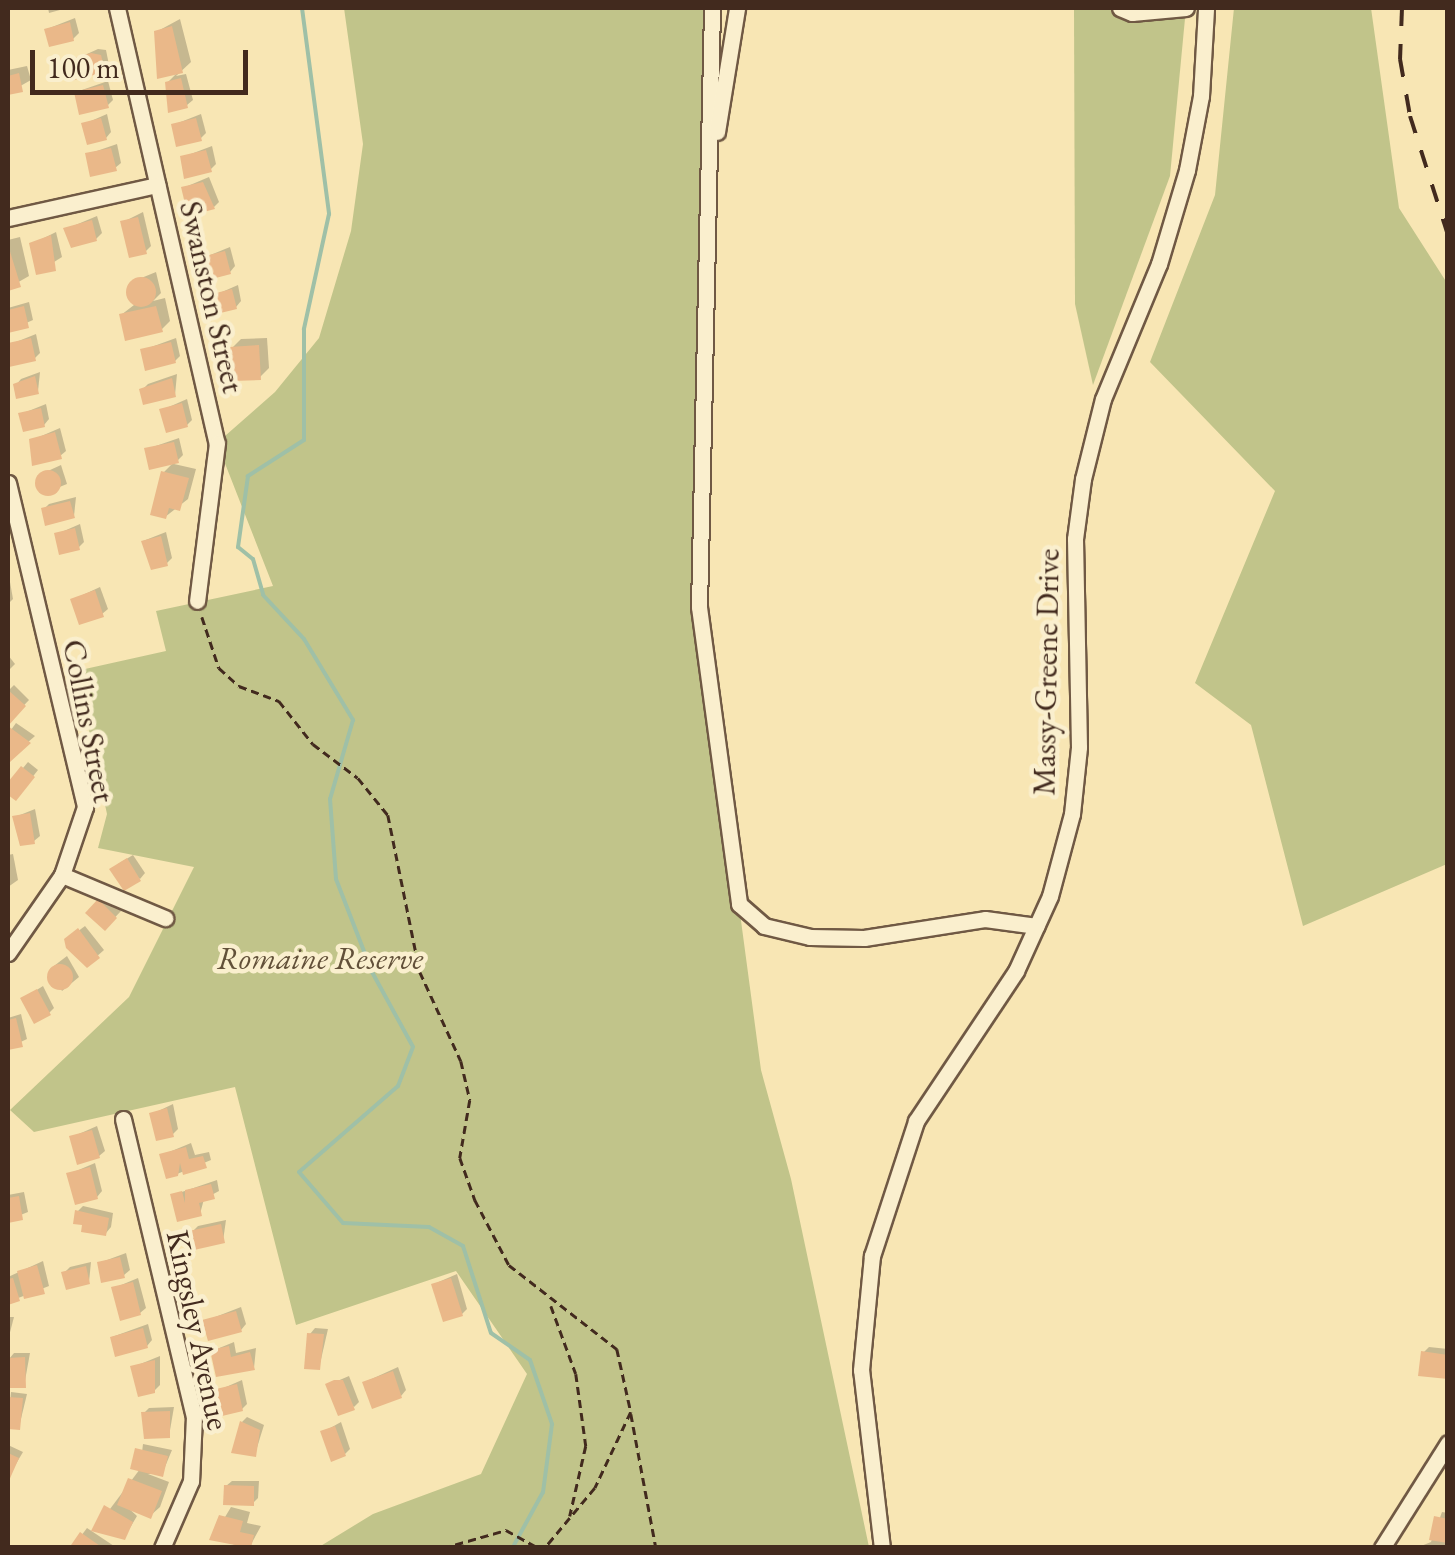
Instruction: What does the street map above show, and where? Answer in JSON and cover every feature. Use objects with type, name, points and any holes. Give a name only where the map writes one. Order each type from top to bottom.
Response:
[{"type":"street","name":"Swanston Street","points":[[117,8],[217,443],[196,601]]},
{"type":"street","points":[[712,8],[699,607],[739,904],[764,926],[810,938],[864,938],[985,919],[1038,926]]},
{"type":"street","points":[[708,177],[737,8]]},
{"type":"street","points":[[1120,8],[1132,13],[1186,8]]},
{"type":"street","name":"Massy-Greene Drive","points":[[882,1548],[861,1370],[864,1311],[885,1204],[916,1121],[1038,926],[1072,814],[1080,746],[1075,538],[1083,480],[1103,399],[1159,264],[1182,189],[1201,96],[1206,8]]},
{"type":"street","points":[[8,218],[157,184]]},
{"type":"street","name":"Collins Street","points":[[8,482],[84,806],[62,874],[8,953]]},
{"type":"street","points":[[62,874],[165,918]]},
{"type":"street","name":"Kingsley Avenue","points":[[123,1119],[194,1416],[192,1481],[162,1548]]},
{"type":"street","points":[[1382,1548],[1448,1443]]},
{"type":"path","points":[[196,601],[219,668],[238,686],[278,701],[313,744],[358,778],[388,815],[420,972],[460,1061],[470,1100],[460,1158],[475,1200],[509,1265],[550,1302],[616,1348],[656,1548]]},
{"type":"path","points":[[550,1302],[576,1374],[586,1446],[570,1518]]},
{"type":"path","points":[[544,1548],[595,1488],[630,1412]]},
{"type":"path","points":[[442,1548],[506,1530],[538,1548]]},
{"type":"green space","name":"Romaine Reserve","points":[[344,8],[712,8],[699,607],[761,1070],[791,1179],[869,1547],[319,1547],[373,1514],[481,1474],[527,1374],[456,1271],[296,1325],[235,1087],[34,1132],[10,1110],[129,997],[194,867],[98,848],[107,814],[76,671],[166,651],[156,611],[273,586],[217,443],[275,392],[319,338],[351,231],[363,144]]},
{"type":"green space","points":[[1074,8],[1186,8],[1170,176],[1093,385],[1075,304]]},
{"type":"green space","points":[[1234,8],[1371,8],[1399,208],[1447,283],[1447,864],[1303,926],[1251,725],[1195,683],[1275,491],[1150,362],[1215,195]]},
{"type":"building","points":[[70,22],[74,41],[49,47],[44,29]]},
{"type":"building","points":[[172,26],[183,73],[157,79],[154,31]]},
{"type":"building","points":[[91,53],[101,55],[105,72],[71,81],[73,58]]},
{"type":"building","points":[[19,73],[23,92],[8,95],[8,76]]},
{"type":"building","points":[[181,78],[188,108],[168,113],[165,82]]},
{"type":"building","points":[[103,85],[109,108],[79,115],[74,92]]},
{"type":"building","points":[[101,118],[107,140],[87,145],[81,123]]},
{"type":"building","points":[[196,118],[202,141],[176,147],[171,124]]},
{"type":"building","points":[[111,148],[117,171],[90,177],[85,153]]},
{"type":"building","points":[[206,150],[212,172],[184,179],[180,156]]},
{"type":"building","points":[[203,182],[215,209],[188,216],[181,187]]},
{"type":"building","points":[[138,217],[147,254],[129,258],[120,221]]},
{"type":"building","points":[[92,220],[97,241],[71,248],[63,228]]},
{"type":"building","points":[[51,235],[56,271],[36,275],[29,243]]},
{"type":"building","points":[[8,245],[21,287],[8,291]]},
{"type":"building","points":[[225,251],[231,274],[204,281],[201,257]]},
{"type":"building","points":[[141,277],[151,282],[156,292],[151,302],[141,307],[131,302],[126,292],[131,282]]},
{"type":"building","points":[[232,289],[237,309],[212,315],[212,294]]},
{"type":"building","points":[[24,306],[29,328],[8,333],[8,310]]},
{"type":"building","points":[[156,306],[163,332],[125,341],[119,314]]},
{"type":"building","points":[[31,338],[36,361],[9,367],[8,343]]},
{"type":"building","points":[[171,342],[176,363],[145,371],[140,349]]},
{"type":"building","points":[[259,345],[261,380],[231,381],[229,347]]},
{"type":"building","points":[[35,376],[39,394],[16,399],[13,384]]},
{"type":"building","points":[[172,378],[176,397],[143,405],[139,389]]},
{"type":"building","points":[[182,403],[188,427],[166,433],[159,409]]},
{"type":"building","points":[[41,408],[45,427],[23,432],[18,413]]},
{"type":"building","points":[[55,432],[62,459],[32,466],[29,439]]},
{"type":"building","points":[[174,442],[179,463],[149,470],[144,448]]},
{"type":"building","points":[[48,470],[57,474],[61,483],[57,492],[48,496],[39,492],[35,483],[39,474]]},
{"type":"building","points":[[161,471],[189,478],[180,511],[169,508],[166,519],[150,515]]},
{"type":"building","points":[[70,501],[75,518],[45,526],[41,508]]},
{"type":"building","points":[[75,528],[80,550],[59,555],[54,533]]},
{"type":"building","points":[[161,536],[168,566],[151,570],[141,541]]},
{"type":"building","points":[[95,590],[104,617],[79,625],[70,599]]},
{"type":"building","points":[[8,690],[26,706],[8,726]]},
{"type":"building","points":[[8,726],[31,743],[10,762],[8,760]]},
{"type":"building","points":[[21,766],[35,777],[16,801],[8,795],[8,782]]},
{"type":"building","points":[[30,813],[35,844],[20,846],[12,816]]},
{"type":"building","points":[[127,858],[141,881],[124,891],[109,869]]},
{"type":"building","points":[[98,899],[117,918],[105,931],[85,913]]},
{"type":"building","points":[[78,928],[100,958],[87,968],[66,948],[64,939]]},
{"type":"building","points":[[60,964],[69,968],[73,977],[69,986],[60,990],[51,986],[47,977],[51,968]]},
{"type":"building","points":[[37,989],[51,1015],[34,1024],[20,998]]},
{"type":"building","points":[[16,1018],[23,1047],[8,1050],[8,1020]]},
{"type":"building","points":[[167,1108],[174,1137],[156,1141],[149,1113]]},
{"type":"building","points":[[92,1130],[100,1158],[77,1165],[69,1136]]},
{"type":"building","points":[[186,1147],[189,1159],[203,1156],[207,1168],[183,1175],[180,1163],[178,1176],[166,1179],[159,1154]]},
{"type":"building","points":[[90,1167],[98,1199],[75,1205],[66,1173]]},
{"type":"building","points":[[211,1184],[215,1199],[199,1203],[202,1216],[177,1222],[170,1194],[182,1191],[185,1203],[185,1190]]},
{"type":"building","points":[[19,1196],[23,1220],[8,1223],[8,1198]]},
{"type":"building","points":[[75,1210],[109,1218],[106,1236],[81,1232],[82,1225],[73,1224]]},
{"type":"building","points":[[221,1224],[225,1243],[194,1250],[189,1231]]},
{"type":"building","points":[[120,1257],[125,1278],[101,1283],[97,1262]]},
{"type":"building","points":[[37,1265],[45,1294],[24,1299],[17,1271]]},
{"type":"building","points":[[86,1266],[90,1284],[66,1290],[61,1272]]},
{"type":"building","points":[[13,1278],[20,1301],[8,1305],[8,1279]]},
{"type":"building","points":[[451,1278],[463,1316],[443,1322],[431,1284]]},
{"type":"building","points":[[133,1282],[141,1315],[120,1321],[111,1287]]},
{"type":"building","points":[[236,1311],[242,1332],[208,1341],[202,1320]]},
{"type":"building","points":[[143,1328],[148,1348],[115,1357],[110,1337]]},
{"type":"building","points":[[307,1333],[324,1334],[320,1370],[304,1369]]},
{"type":"building","points":[[229,1346],[231,1357],[250,1352],[255,1370],[216,1377],[210,1350]]},
{"type":"building","points":[[1421,1351],[1448,1355],[1448,1379],[1418,1376]]},
{"type":"building","points":[[25,1357],[26,1388],[8,1388],[8,1358]]},
{"type":"building","points":[[155,1360],[155,1393],[138,1397],[130,1366]]},
{"type":"building","points":[[393,1371],[402,1398],[372,1409],[362,1382]]},
{"type":"building","points":[[343,1380],[355,1410],[338,1416],[325,1384]]},
{"type":"building","points":[[237,1384],[243,1411],[222,1416],[216,1389]]},
{"type":"building","points":[[8,1397],[23,1398],[20,1430],[8,1429]]},
{"type":"building","points":[[170,1411],[170,1438],[144,1439],[141,1412]]},
{"type":"building","points":[[240,1421],[260,1430],[256,1457],[231,1453]]},
{"type":"building","points":[[335,1426],[346,1456],[331,1462],[320,1431]]},
{"type":"building","points":[[135,1448],[168,1456],[163,1477],[130,1469]]},
{"type":"building","points":[[8,1453],[19,1458],[8,1483]]},
{"type":"building","points":[[128,1478],[162,1491],[151,1519],[117,1505]]},
{"type":"building","points":[[224,1485],[254,1486],[254,1506],[223,1505]]},
{"type":"building","points":[[104,1505],[133,1522],[125,1540],[91,1531]]},
{"type":"building","points":[[219,1515],[243,1521],[240,1532],[254,1535],[251,1548],[209,1540]]},
{"type":"building","points":[[1434,1516],[1448,1519],[1448,1543],[1429,1540]]},
{"type":"building","points":[[80,1532],[103,1548],[69,1548]]},
{"type":"waterway","points":[[302,8],[329,214],[304,329],[304,440],[248,476],[238,547],[253,559],[263,595],[304,639],[353,720],[330,799],[336,879],[372,972],[413,1047],[398,1086],[299,1172],[343,1223],[429,1227],[463,1246],[491,1333],[530,1360],[552,1424],[543,1492],[514,1545]]},
{"type":"railway","points":[[1402,8],[1400,59],[1410,116],[1448,235]]}]
